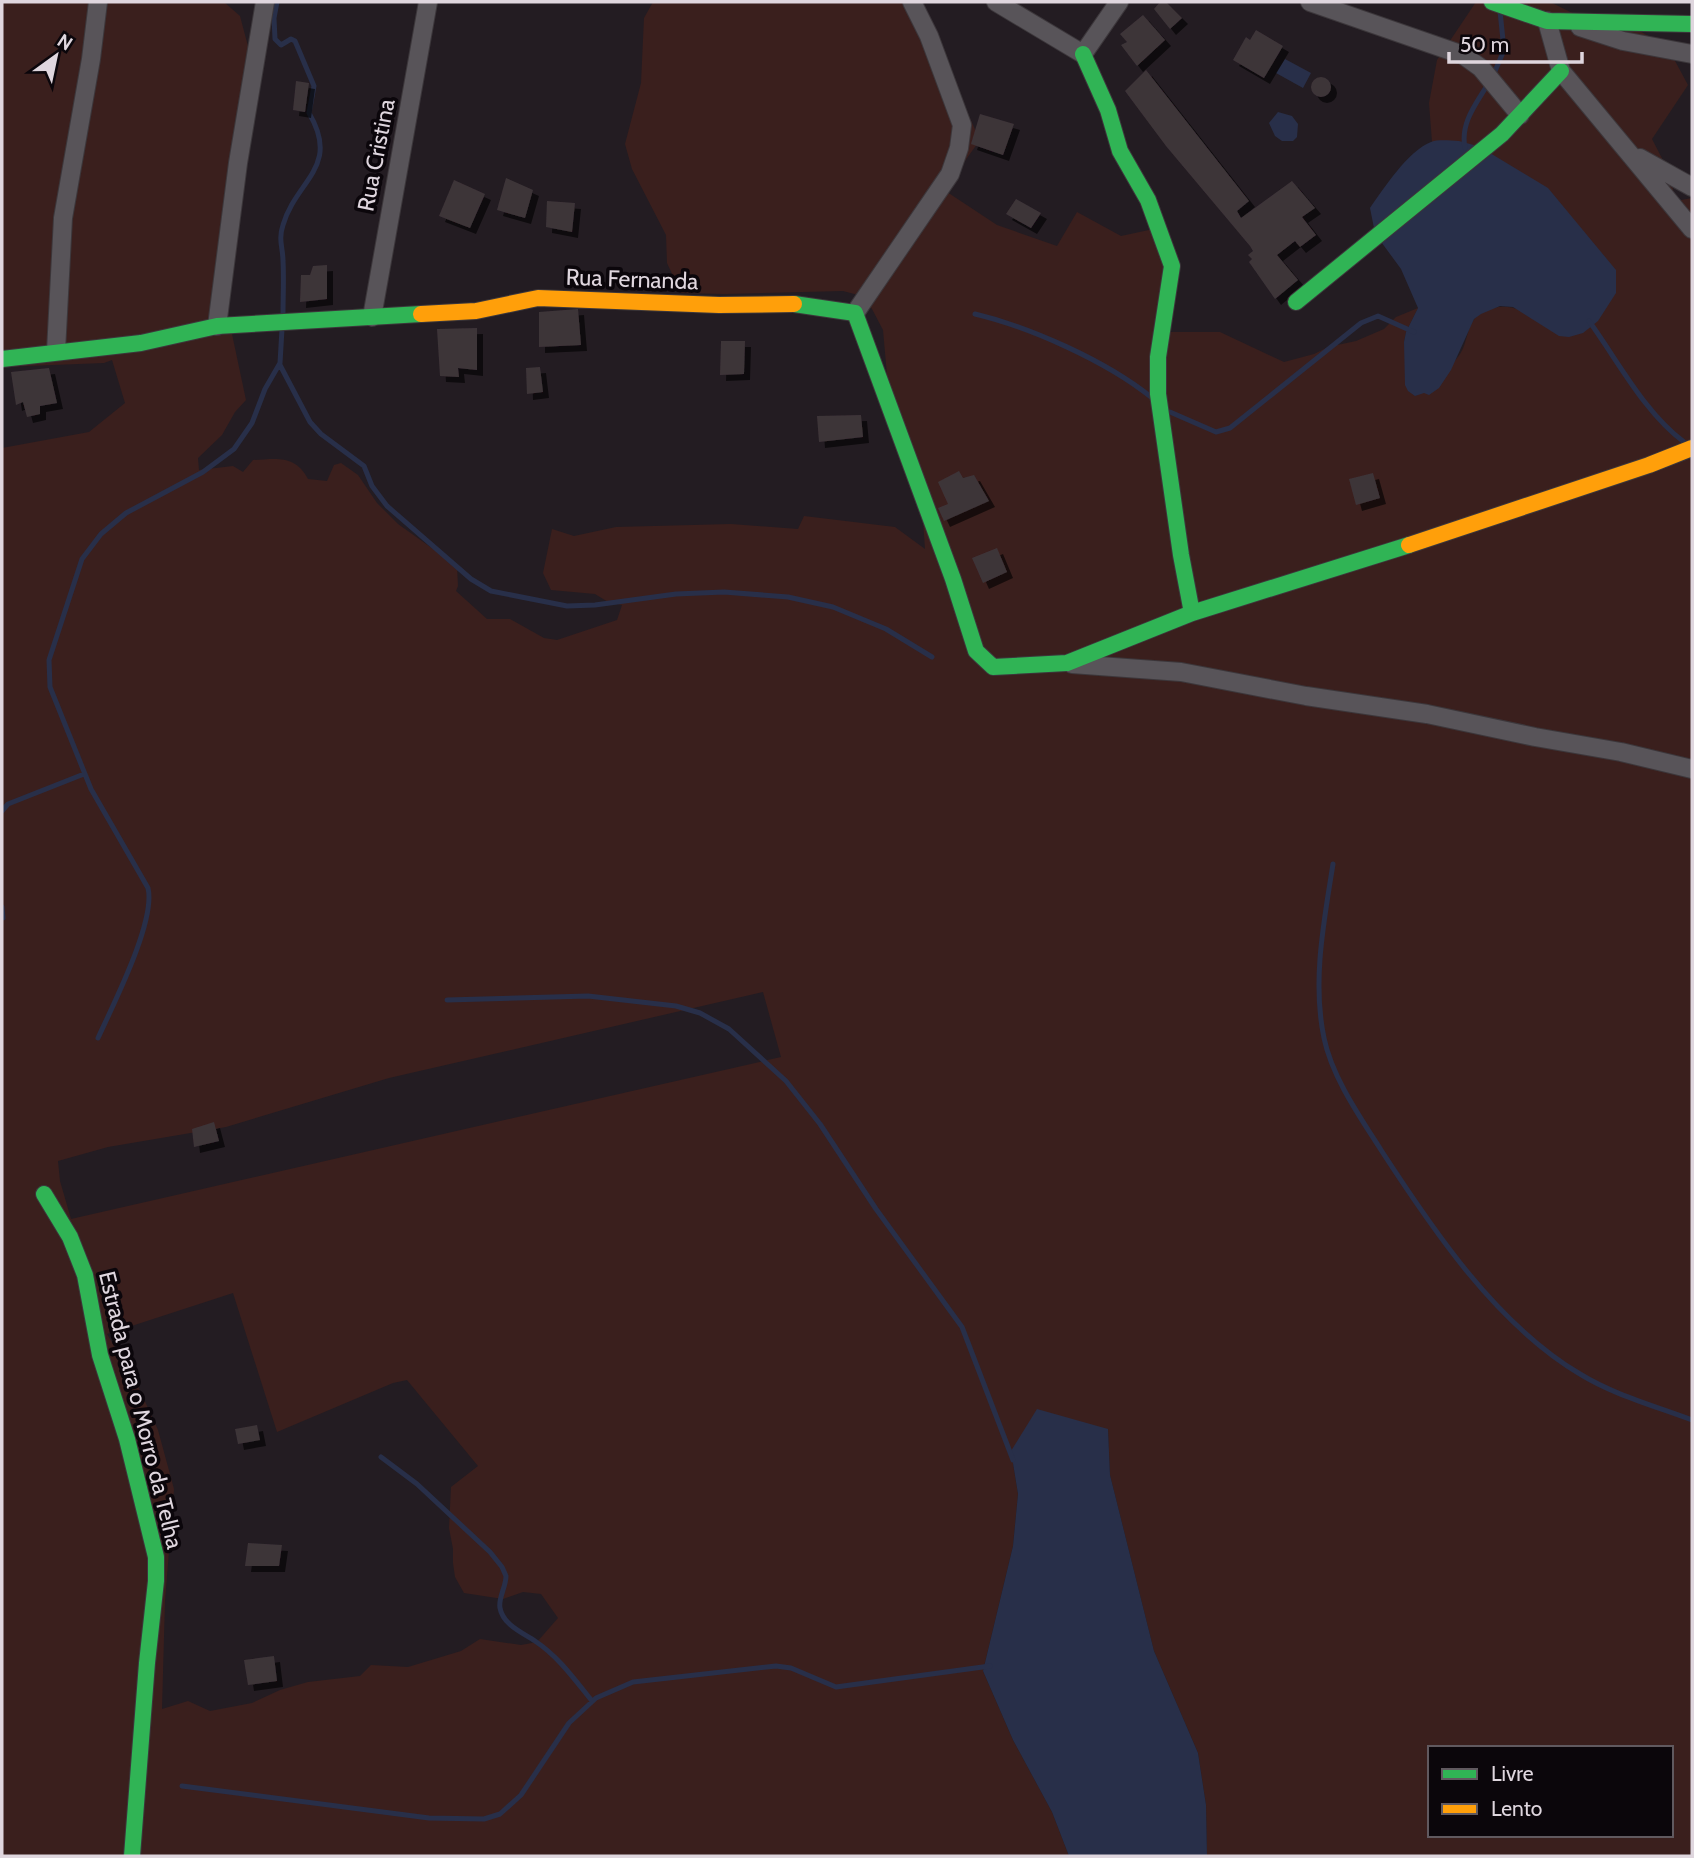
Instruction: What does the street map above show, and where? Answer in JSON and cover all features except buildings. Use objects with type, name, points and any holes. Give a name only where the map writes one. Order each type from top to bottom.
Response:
[{"type":"street","points":[[56,351],[63,218],[91,59],[98,2]]},
{"type":"street","points":[[217,326],[238,163],[265,2]]},
{"type":"street","name":"Rua Cristina","points":[[372,317],[428,2]]},
{"type":"street","points":[[912,2],[929,36],[956,104],[962,125],[959,148],[950,174],[855,313],[980,657],[993,667],[1020,668],[1067,663],[1181,672],[1306,696],[1427,714],[1621,752],[1692,769]]},
{"type":"street","points":[[996,2],[1083,54],[1108,110],[1120,151],[1148,200],[1172,266],[1158,357],[1158,394],[1192,613]]},
{"type":"street","points":[[1083,54],[1119,2]]},
{"type":"street","points":[[1310,2],[1463,55],[1481,68],[1520,115]]},
{"type":"street","points":[[1492,2],[1623,41],[1692,54]]},
{"type":"street","points":[[1556,21],[1692,24]]},
{"type":"street","points":[[1556,21],[1561,71],[1692,229]]},
{"type":"street","points":[[1296,302],[1502,134],[1561,71]]},
{"type":"street","points":[[1631,153],[1692,187]]},
{"type":"street","name":"Rua Fernanda","points":[[2,359],[141,343],[217,326],[476,311],[538,298],[719,305],[791,304],[855,313]]},
{"type":"street","points":[[1067,663],[1192,613],[1390,552],[1692,448]]},
{"type":"street","name":"Estrada para o Morro da Telha","points":[[44,1194],[70,1237],[86,1275],[100,1355],[127,1439],[156,1557],[132,1856]]},
{"type":"shaded area","points":[[2,2],[224,2],[240,16],[249,50],[208,331],[232,334],[246,400],[235,412],[222,435],[198,458],[199,470],[233,466],[243,472],[253,460],[277,459],[297,465],[308,479],[327,481],[334,465],[341,463],[358,475],[377,503],[398,524],[457,566],[456,591],[487,619],[510,619],[544,638],[557,640],[617,620],[622,605],[608,602],[595,594],[551,590],[543,573],[552,529],[574,536],[616,527],[731,524],[798,529],[804,516],[895,527],[925,549],[922,506],[887,375],[883,330],[862,296],[843,291],[681,293],[667,263],[666,235],[632,169],[625,144],[641,83],[644,18],[653,2],[916,2],[980,140],[944,190],[997,225],[1057,246],[1077,212],[1121,236],[1163,227],[1169,332],[1220,332],[1284,362],[1356,341],[1384,329],[1396,317],[1418,308],[1404,342],[1415,396],[1433,384],[1456,359],[1472,322],[1485,310],[1510,307],[1522,311],[1459,141],[1432,142],[1429,103],[1437,60],[1476,2],[1550,2],[1599,26],[1627,24],[1654,39],[1674,59],[1688,85],[1652,139],[1668,170],[1676,201],[1692,198],[1692,1856],[1207,1856],[1206,1805],[1198,1753],[1154,1651],[1110,1475],[1108,1429],[1011,1451],[1018,1494],[1013,1546],[983,1671],[1013,1740],[1052,1812],[1069,1856],[2,1856],[2,448],[89,432],[125,403],[112,360],[104,363],[2,367]],"holes":[[[763,992],[781,1057],[71,1219],[60,1181],[58,1161],[108,1147],[226,1127],[389,1078]],[[233,1293],[277,1432],[393,1383],[407,1380],[478,1466],[451,1487],[449,1528],[455,1577],[464,1593],[503,1599],[523,1592],[541,1594],[558,1618],[537,1642],[521,1645],[480,1639],[461,1651],[408,1667],[371,1665],[360,1676],[308,1682],[280,1690],[252,1703],[210,1711],[188,1701],[162,1709],[165,1601],[174,1489],[158,1430],[137,1384],[107,1334]]]},
{"type":"water","points":[[1285,59],[1311,73],[1303,88],[1276,73]]},
{"type":"water","points":[[1278,112],[1292,116],[1298,124],[1297,137],[1293,141],[1282,141],[1275,136],[1269,123]]},
{"type":"water","points":[[1459,141],[1481,147],[1375,233],[1370,208],[1405,162],[1431,142]]},
{"type":"water","points":[[1485,150],[1548,188],[1616,270],[1616,293],[1598,321],[1583,333],[1569,337],[1559,336],[1513,307],[1500,306],[1481,314],[1474,319],[1451,370],[1439,388],[1429,395],[1424,393],[1415,396],[1405,385],[1404,342],[1418,308],[1401,269],[1379,239]]},
{"type":"water","points":[[1037,1409],[1108,1429],[1110,1475],[1154,1651],[1198,1753],[1206,1805],[1207,1856],[1069,1856],[1052,1812],[1013,1740],[983,1671],[1013,1546],[1018,1494],[1011,1451]]},
{"type":"waterway","points":[[277,2],[274,18],[275,39],[281,45],[291,39],[295,41],[314,86],[309,113],[318,131],[320,147],[313,172],[289,209],[282,230],[283,315]]},
{"type":"waterway","points":[[1493,76],[1504,50],[1500,11]]},
{"type":"waterway","points":[[1465,148],[1467,122],[1488,84]]},
{"type":"waterway","points":[[975,314],[1019,327],[1067,347],[1112,371],[1151,397]]},
{"type":"waterway","points":[[1170,412],[1216,432],[1230,428],[1361,323],[1378,316],[1414,332]]},
{"type":"waterway","points":[[1589,321],[1644,401],[1684,442]]},
{"type":"waterway","points":[[98,1038],[140,941],[149,903],[148,888],[91,789],[50,687],[49,660],[82,559],[101,534],[126,513],[203,472],[234,449],[252,423],[265,389],[280,363],[282,329]]},
{"type":"waterway","points":[[280,365],[310,422],[321,434],[364,466],[372,486],[387,506],[471,579],[491,591],[567,606],[676,594],[724,592],[788,597],[833,607],[886,629],[932,657]]},
{"type":"waterway","points":[[2,811],[8,804],[84,774]]},
{"type":"waterway","points":[[1333,864],[1319,973],[1324,1038],[1340,1082],[1381,1150],[1422,1212],[1468,1273],[1521,1329],[1549,1353],[1593,1381],[1692,1420]]},
{"type":"waterway","points":[[2,907],[3,918]]},
{"type":"waterway","points":[[447,1000],[588,996],[676,1006],[700,1013],[729,1029],[786,1081],[820,1124],[876,1209],[962,1327],[1013,1460]]},
{"type":"waterway","points":[[381,1457],[417,1484],[490,1552],[506,1576],[500,1604],[505,1619],[552,1654],[592,1701]]},
{"type":"waterway","points":[[182,1786],[429,1818],[484,1819],[500,1814],[521,1795],[569,1723],[596,1698],[633,1682],[776,1666],[791,1668],[836,1687],[990,1666]]},
{"type":"traffic: fast","points":[[1492,2],[1547,21],[1692,24]]},
{"type":"traffic: fast","points":[[1083,54],[1108,110],[1120,151],[1148,200],[1172,266],[1158,357],[1158,394],[1192,613]]},
{"type":"traffic: fast","points":[[1296,302],[1502,134],[1561,71]]},
{"type":"traffic: fast","points":[[794,304],[855,313],[953,579],[976,651],[993,667],[1067,663],[1192,613],[1409,545]]},
{"type":"traffic: fast","points":[[2,359],[141,343],[217,326],[421,314]]},
{"type":"traffic: fast","points":[[44,1194],[70,1237],[85,1275],[100,1355],[127,1439],[156,1557],[132,1856]]},
{"type":"traffic: slow","points":[[421,314],[476,311],[538,298],[719,305],[794,304]]},
{"type":"traffic: slow","points":[[1409,545],[1649,465],[1692,448]]}]
